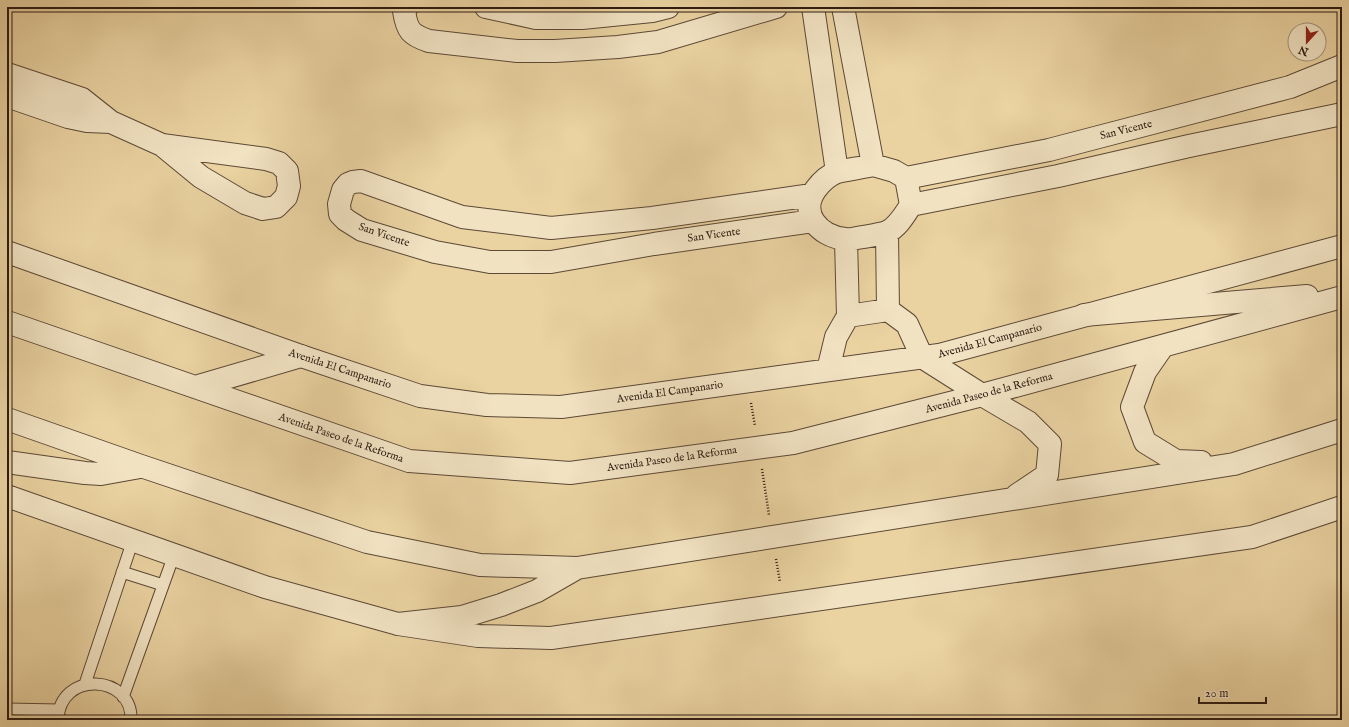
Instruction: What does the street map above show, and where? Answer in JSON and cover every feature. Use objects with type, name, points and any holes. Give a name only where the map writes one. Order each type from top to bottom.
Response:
[{"type":"street","points":[[407,7],[404,12],[406,25],[416,36],[429,41],[517,51],[618,47],[658,42],[776,7]]},
{"type":"street","points":[[486,7],[536,18],[582,18],[652,11],[668,7]]},
{"type":"street","points":[[813,7],[837,172]]},
{"type":"street","points":[[843,7],[873,165]]},
{"type":"street","name":"San Vicente","points":[[906,178],[1049,150],[1290,88],[1342,66]]},
{"type":"street","points":[[7,74],[82,99],[110,122],[162,145],[201,177],[245,203],[263,209],[276,207],[286,197],[289,186],[287,171],[279,163],[266,159],[162,145]]},
{"type":"street","points":[[7,96],[68,117],[87,121],[110,122]]},
{"type":"street","points":[[911,205],[1058,176],[1189,146],[1342,114]]},
{"type":"street","points":[[1049,150],[1058,176]]},
{"type":"street","points":[[873,165],[894,171],[906,178],[911,205],[901,220],[887,232],[846,240],[826,234],[813,221],[809,210],[812,195],[822,181],[837,172],[873,165]]},
{"type":"street","name":"San Vicente","points":[[812,195],[652,218],[552,228],[462,217],[361,181],[348,184],[343,190],[339,204],[340,214],[346,220],[362,230],[435,252],[490,262],[551,262],[654,244],[813,221]]},
{"type":"street","points":[[652,218],[654,244]]},
{"type":"street","points":[[887,232],[888,310]]},
{"type":"street","points":[[828,370],[836,337],[848,316],[846,240]]},
{"type":"street","name":"Avenida El Campanario","points":[[7,252],[301,356],[420,396],[486,405],[561,407],[939,355],[1342,246]]},
{"type":"street","points":[[1084,316],[1342,293]]},
{"type":"street","name":"Avenida Paseo de la Reforma","points":[[7,322],[409,461],[570,473],[759,448],[793,442],[982,395],[1342,297]]},
{"type":"street","points":[[848,316],[888,310],[907,324],[922,357],[1028,422],[1050,444],[1047,475],[1010,500]]},
{"type":"street","points":[[1163,346],[1145,372],[1132,407],[1144,442],[1176,461],[1234,464]]},
{"type":"street","points":[[195,387],[301,356]]},
{"type":"street","points":[[7,419],[367,542],[480,565],[577,568],[1234,464],[1342,430]]},
{"type":"street","points":[[7,462],[101,474],[141,466]]},
{"type":"street","points":[[7,496],[265,588],[398,624],[478,636],[551,638],[1252,537],[1342,507]]},
{"type":"street","points":[[398,624],[462,617],[501,605],[537,591],[577,568]]},
{"type":"lane","points":[[85,684],[132,540]]},
{"type":"lane","points":[[123,697],[174,555]]},
{"type":"lane","points":[[122,572],[163,585]]},
{"type":"lane","points":[[7,709],[58,715],[61,703],[67,695],[76,688],[85,684],[96,683],[106,685],[116,690],[123,697],[129,706],[131,720]]},
{"type":"path","points":[[747,381],[784,604]]}]
